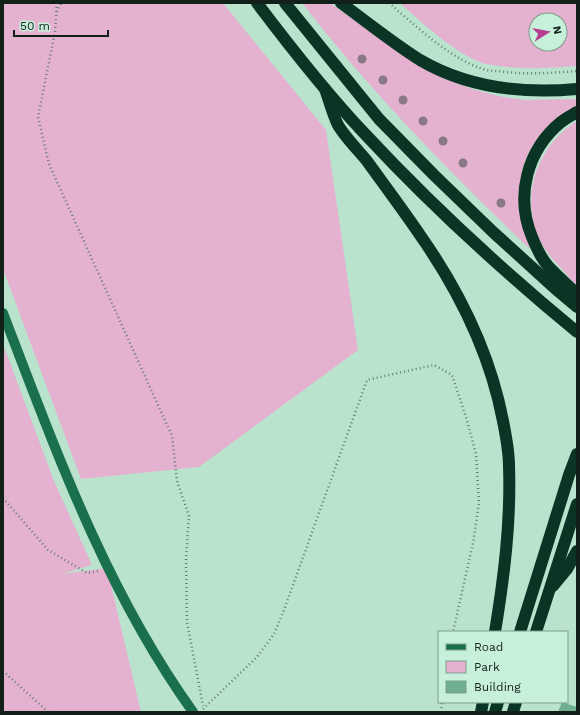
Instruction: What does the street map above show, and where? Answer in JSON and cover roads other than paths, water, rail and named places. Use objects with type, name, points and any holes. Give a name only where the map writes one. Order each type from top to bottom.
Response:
[{"type":"highway","points":[[257,3],[325,89],[364,133],[420,191],[473,243],[577,332]]},
{"type":"highway","points":[[285,3],[379,119],[493,232],[577,307]]},
{"type":"highway","points":[[341,3],[421,60],[467,81],[499,88],[528,91],[577,89]]},
{"type":"highway","points":[[325,89],[338,124],[391,193],[438,260],[461,301],[489,364],[498,396],[509,465],[509,504],[506,546],[501,595],[495,631]]},
{"type":"highway","points":[[577,112],[562,121],[548,134],[537,150],[529,168],[524,187],[524,206],[528,227],[536,247],[548,266],[577,294]]},
{"type":"highway","points":[[520,631],[566,482],[577,454]]},
{"type":"highway","points":[[536,631],[577,504]]},
{"type":"highway","points":[[547,594],[567,569],[577,551]]},
{"type":"street","points":[[3,313],[61,464],[108,568],[147,642],[173,684],[193,712]]}]
